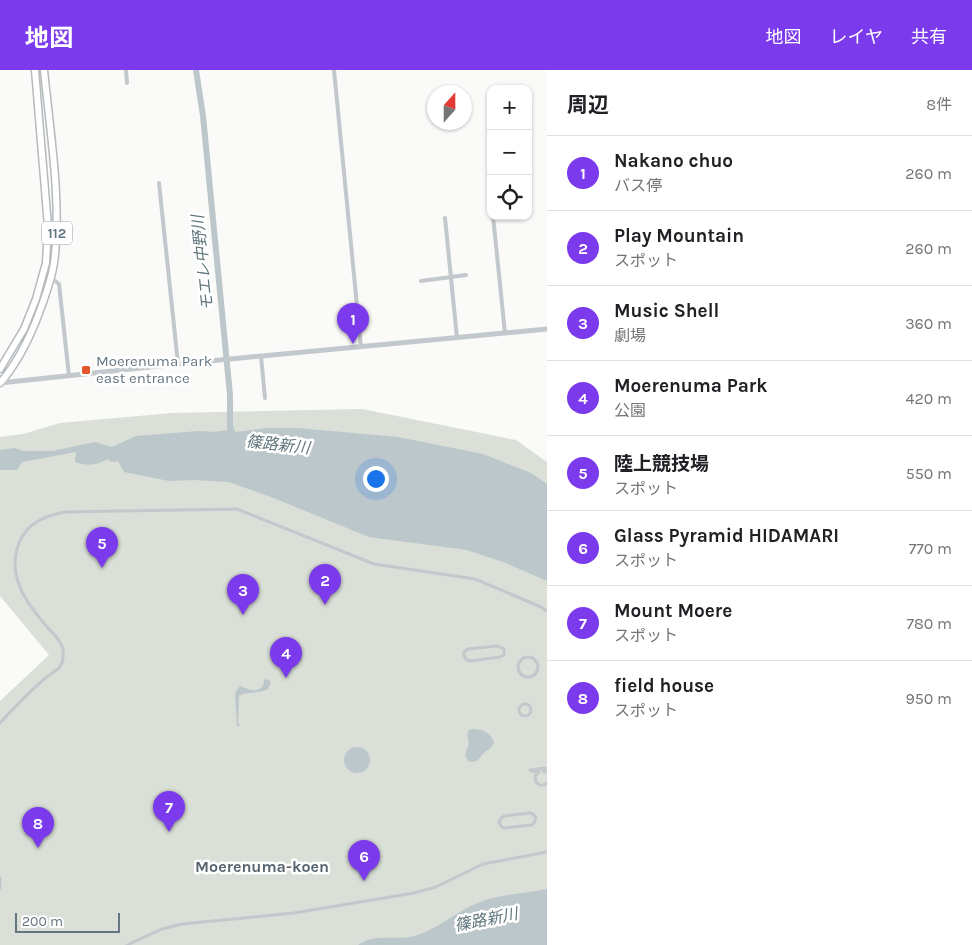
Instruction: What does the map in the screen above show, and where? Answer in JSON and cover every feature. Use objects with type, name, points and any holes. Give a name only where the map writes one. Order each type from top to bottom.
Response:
[{"type":"main road","name":"112","points":[[0,369],[24,329],[36,299],[46,262],[48,226],[35,70]]},
{"type":"main road","name":"112","points":[[0,383],[12,370],[31,332],[54,265],[58,226],[44,70]]},
{"type":"street","points":[[126,70],[127,83]]},
{"type":"street","points":[[334,70],[361,347]]},
{"type":"street","points":[[159,183],[178,364]]},
{"type":"street","points":[[445,218],[457,338]]},
{"type":"street","points":[[493,220],[505,333]]},
{"type":"street","points":[[421,281],[466,275]]},
{"type":"street","points":[[50,276],[59,284],[69,376]]},
{"type":"street","points":[[0,383],[547,329]]},
{"type":"street","points":[[261,356],[264,398]]},
{"type":"street","points":[[0,723],[40,682],[59,667],[63,660],[64,651],[60,641],[47,627],[20,589],[15,576],[14,564],[20,541],[29,528],[44,517],[64,512],[237,509],[374,564],[475,579],[542,607],[547,611]]},
{"type":"street","points":[[498,646],[504,649],[504,655],[500,657],[471,661],[467,660],[464,656],[464,652],[468,649],[498,646]]},
{"type":"street","points":[[526,656],[534,658],[538,666],[536,673],[528,677],[521,674],[518,668],[520,660],[526,656]]},
{"type":"street","points":[[547,773],[543,771],[545,771],[545,768],[530,770],[531,772],[539,772],[535,776],[535,781],[538,784],[543,785],[547,783]]},
{"type":"street","points":[[530,813],[536,818],[532,825],[504,828],[499,822],[504,816],[530,813]]},
{"type":"street","points":[[127,945],[162,929],[182,924],[294,913],[414,893],[436,887],[483,864],[547,852]]},
{"type":"street","points":[[0,878],[0,888]]},
{"type":"shaded area","points":[[362,409],[516,440],[547,462],[547,945],[0,945],[0,701],[49,655],[0,596],[0,437],[23,434],[60,423],[172,413]]},
{"type":"water","name":"篠路新川","points":[[227,425],[233,425],[235,432],[268,428],[297,428],[398,437],[483,454],[531,473],[547,484],[547,581],[506,563],[467,550],[369,537],[229,482],[169,481],[124,472],[118,461],[112,462],[107,459],[91,465],[75,462],[76,452],[22,462],[17,470],[0,470],[0,450],[15,448],[23,451],[53,451],[95,442],[112,447],[136,436],[199,431],[215,432],[227,430]]},
{"type":"water","points":[[267,679],[271,682],[268,689],[239,696],[238,722],[240,726],[237,726],[235,693],[240,686],[258,690],[263,686],[264,680]]},
{"type":"water","points":[[469,730],[486,732],[494,743],[478,760],[471,762],[468,761],[465,755],[469,743],[467,734]]},
{"type":"water","points":[[357,747],[366,751],[370,760],[366,769],[357,773],[348,769],[344,760],[348,751]]},
{"type":"water","name":"篠路新川","points":[[547,889],[547,945],[358,945],[372,939],[403,938],[418,935],[477,903],[501,896]]},
{"type":"waterway","name":"モエレ中野川","points":[[196,70],[203,116],[230,395],[230,432]]},
{"type":"place","name":"Nakano chuo","points":[[353,344]]},
{"type":"place","name":"Moerenuma Park east entrance","points":[[86,370]]},
{"type":"place","name":"陸上競技場","points":[[102,568]]},
{"type":"place","name":"Play Mountain","points":[[325,605]]},
{"type":"place","name":"Music Shell","points":[[243,615]]},
{"type":"place","name":"Moerenuma Park","points":[[286,678]]},
{"type":"place","name":"Mount Moere","points":[[169,832]]},
{"type":"place","name":"field house","points":[[38,848]]},
{"type":"place","name":"Glass Pyramid HIDAMARI","points":[[364,881]]},
{"type":"district","name":"Moerenuma-koen","points":[[262,866]]}]
